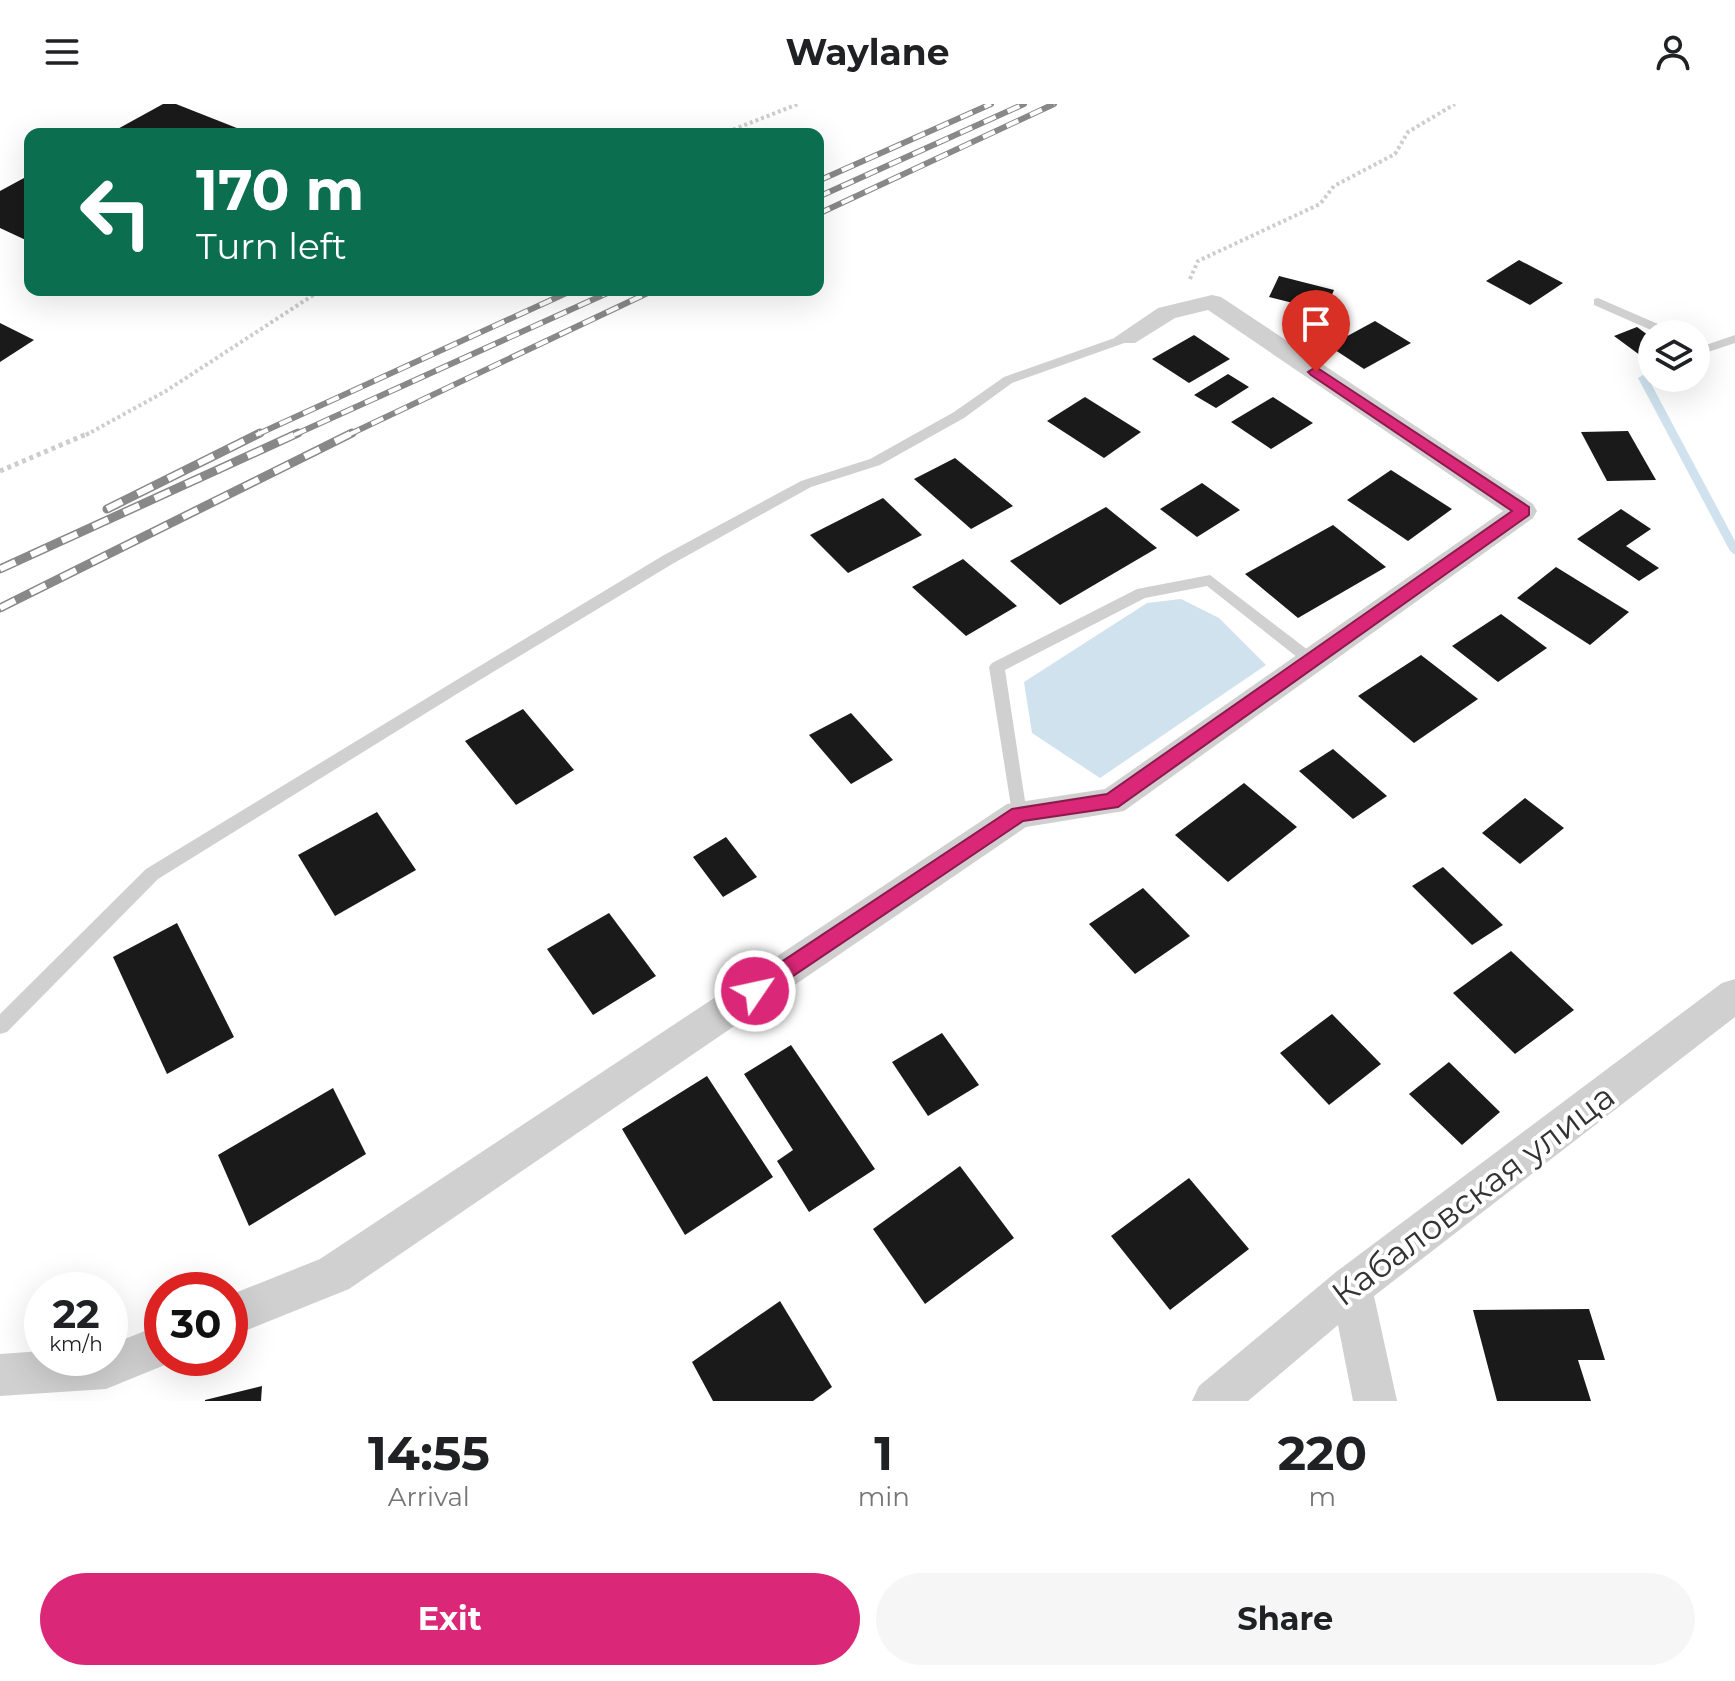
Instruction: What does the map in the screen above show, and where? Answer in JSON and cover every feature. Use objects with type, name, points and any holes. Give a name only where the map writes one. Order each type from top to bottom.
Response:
[{"type":"street","points":[[248,1309],[334,1274],[1019,814],[1112,801],[1523,511],[1212,302],[1167,313],[1126,338]]},
{"type":"street","name":"Кабаловская улица","points":[[1214,1401],[1351,1287],[1735,995]]},
{"type":"street","points":[[1351,1287],[1375,1401]]},
{"type":"street","points":[[0,1375],[106,1368],[144,1352]]},
{"type":"lane","points":[[1598,302],[1638,320]]},
{"type":"lane","points":[[0,1026],[152,874],[442,696],[669,559],[806,484],[875,462],[959,415],[1008,380],[1126,338]]},
{"type":"lane","points":[[1710,347],[1735,339]]},
{"type":"lane","points":[[1019,814],[997,667],[1142,593],[1210,580],[1312,661]]},
{"type":"path","points":[[737,128],[798,104]]},
{"type":"path","points":[[1212,302],[1189,281],[1198,261],[1320,204],[1334,186],[1395,154],[1408,132],[1455,104]]},
{"type":"path","points":[[0,471],[126,413],[252,337],[312,296]]},
{"type":"water","points":[[1181,599],[1219,618],[1266,665],[1100,778],[1032,733],[1024,682],[1147,603]]},
{"type":"building","points":[[163,104],[176,104],[237,128],[119,128]]},
{"type":"building","points":[[24,178],[24,239],[0,228],[0,191]]},
{"type":"building","points":[[1519,260],[1563,283],[1530,305],[1486,281]]},
{"type":"building","points":[[1279,276],[1334,290],[1325,311],[1269,297]]},
{"type":"building","points":[[1375,321],[1411,343],[1364,369],[1329,346]]},
{"type":"building","points":[[0,323],[34,340],[0,362]]},
{"type":"building","points":[[1638,328],[1638,354],[1614,336]]},
{"type":"building","points":[[1194,335],[1230,359],[1189,383],[1152,359]]},
{"type":"building","points":[[1228,374],[1249,387],[1216,408],[1194,395]]},
{"type":"building","points":[[1085,397],[1141,432],[1104,458],[1047,421]]},
{"type":"building","points":[[1273,397],[1313,423],[1271,449],[1231,422]]},
{"type":"building","points":[[1628,431],[1656,480],[1607,481],[1581,432]]},
{"type":"building","points":[[955,458],[1013,506],[971,529],[914,479]]},
{"type":"building","points":[[1391,470],[1452,509],[1408,541],[1347,500]]},
{"type":"building","points":[[1202,483],[1240,510],[1197,537],[1160,509]]},
{"type":"building","points":[[883,498],[922,535],[848,573],[810,535]]},
{"type":"building","points":[[1106,507],[1157,548],[1060,605],[1010,561]]},
{"type":"building","points":[[1621,509],[1651,529],[1626,546],[1659,568],[1639,581],[1577,539]]},
{"type":"building","points":[[1333,525],[1386,567],[1298,618],[1245,574]]},
{"type":"building","points":[[963,559],[1017,606],[966,636],[912,587]]},
{"type":"building","points":[[1556,567],[1629,612],[1590,645],[1517,598]]},
{"type":"building","points":[[1501,614],[1547,648],[1498,682],[1452,646]]},
{"type":"building","points":[[1421,655],[1478,699],[1414,743],[1358,696]]},
{"type":"building","points":[[523,709],[574,770],[516,805],[465,741]]},
{"type":"building","points":[[851,713],[893,760],[851,784],[809,735]]},
{"type":"building","points":[[1333,749],[1387,796],[1353,819],[1299,771]]},
{"type":"building","points":[[1244,783],[1297,827],[1228,882],[1175,835]]},
{"type":"building","points":[[1525,798],[1564,828],[1520,864],[1482,833]]},
{"type":"building","points":[[377,812],[416,870],[335,916],[298,855]]},
{"type":"building","points":[[726,837],[757,877],[723,897],[693,857]]},
{"type":"building","points":[[1443,867],[1503,925],[1472,945],[1412,886]]},
{"type":"building","points":[[1143,888],[1190,936],[1135,974],[1089,924]]},
{"type":"building","points":[[609,913],[656,976],[593,1015],[547,949]]},
{"type":"building","points":[[177,923],[234,1037],[167,1074],[113,957]]},
{"type":"building","points":[[1511,951],[1574,1010],[1515,1054],[1453,993]]},
{"type":"building","points":[[1332,1014],[1381,1064],[1329,1105],[1280,1053]]},
{"type":"building","points":[[942,1033],[979,1085],[928,1116],[892,1062]]},
{"type":"building","points":[[791,1045],[875,1169],[809,1212],[777,1161],[793,1150],[744,1074]]},
{"type":"building","points":[[1449,1062],[1500,1112],[1462,1145],[1409,1094]]},
{"type":"building","points":[[707,1076],[773,1177],[685,1235],[622,1129]]},
{"type":"building","points":[[333,1088],[366,1154],[249,1226],[218,1155]]},
{"type":"building","points":[[960,1166],[1014,1238],[925,1304],[873,1229]]},
{"type":"building","points":[[1189,1178],[1249,1249],[1170,1310],[1111,1236]]},
{"type":"building","points":[[780,1301],[832,1387],[813,1401],[713,1401],[692,1362]]},
{"type":"building","points":[[1589,1309],[1605,1360],[1578,1360],[1591,1401],[1497,1401],[1473,1310]]},
{"type":"building","points":[[262,1386],[261,1401],[205,1401],[205,1400]]},
{"type":"waterway","points":[[1650,392],[1735,551]]},
{"type":"railway","points":[[824,178],[991,104]]},
{"type":"railway","points":[[824,194],[1024,104]]},
{"type":"railway","points":[[824,211],[1054,104]]},
{"type":"railway","points":[[256,435],[560,296]]},
{"type":"railway","points":[[294,435],[601,296]]},
{"type":"railway","points":[[348,435],[641,296]]},
{"type":"railway","points":[[107,509],[260,433]]},
{"type":"railway","points":[[0,569],[298,433]]},
{"type":"railway","points":[[0,608],[352,433]]},
{"type":"route","points":[[755,991],[1019,814],[1112,801],[1523,511],[1316,372]]}]
